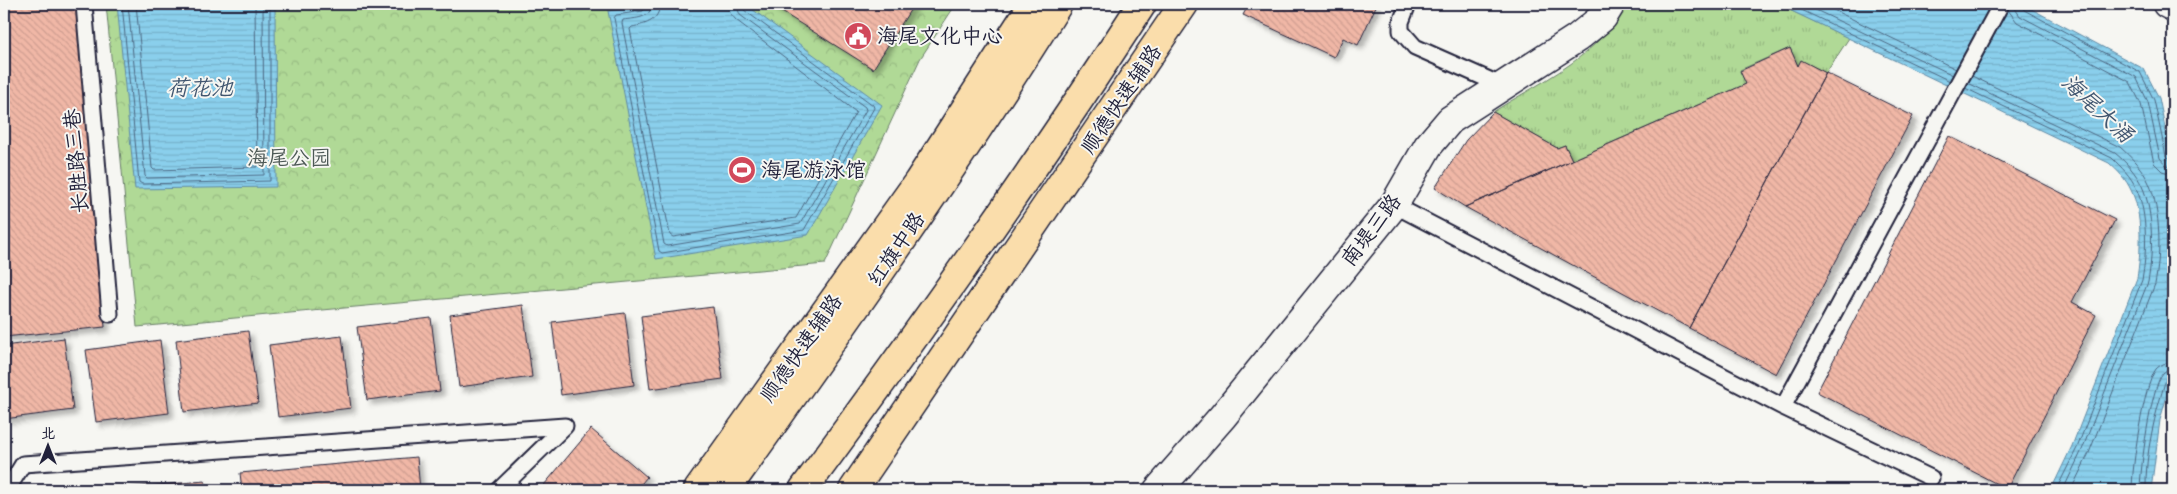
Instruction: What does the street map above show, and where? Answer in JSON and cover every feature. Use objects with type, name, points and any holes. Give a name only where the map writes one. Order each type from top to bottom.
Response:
[{"type":"main road","name":"顺德快速辅路","points":[[698,490],[918,182],[1033,4]]},
{"type":"main road","name":"红旗中路","points":[[726,490],[872,284],[1009,82],[1058,4]]},
{"type":"main road","points":[[803,490],[874,393],[1090,85],[1142,4]]},
{"type":"main road","name":"顺德快速辅路","points":[[853,490],[1135,79],[1184,4]]},
{"type":"street","name":"南堤三路","points":[[1158,490],[1223,416],[1394,205],[1428,146],[1450,120],[1577,38],[1602,17],[1611,4]]},
{"type":"street","points":[[2167,4],[2173,7]]},
{"type":"lane","name":"长胜路三巷","points":[[84,4],[110,314]]},
{"type":"lane","points":[[1408,4],[1401,22],[1401,31],[1415,47],[1503,86]]},
{"type":"lane","points":[[1783,407],[2001,4]]},
{"type":"lane","points":[[1394,205],[1783,407],[1931,478]]},
{"type":"lane","points":[[7,490],[23,464],[565,426],[499,490]]},
{"type":"green space","name":"海尾公园","points":[[106,4],[956,4],[920,59],[825,264],[137,327]]},
{"type":"green space","points":[[1627,4],[1777,4],[1849,38],[1826,73],[1802,61],[1798,66],[1790,48],[1740,70],[1746,84],[1572,160],[1565,145],[1557,148],[1493,112],[1572,63],[1605,34]]},
{"type":"water","name":"荷花池","points":[[117,4],[275,4],[276,187],[135,189]]},
{"type":"water","name":"海尾游泳馆","points":[[656,4],[745,4],[882,105],[808,235],[656,259],[608,11]]},
{"type":"water","name":"海尾大涌","points":[[1777,4],[2022,4],[2144,69],[2159,98],[2173,166],[2173,375],[2160,420],[2151,490],[2051,490],[2072,446],[2137,278],[2140,246],[2138,210],[2129,186],[2119,172],[2109,163]]},
{"type":"building","points":[[4,4],[78,4],[105,327],[4,337]]},
{"type":"building","name":"海尾文化中心","points":[[769,4],[914,4],[873,69]]},
{"type":"building","points":[[1249,4],[1377,4],[1358,45],[1343,38],[1334,57],[1243,15]]},
{"type":"building","points":[[1790,48],[1798,66],[1801,60],[1826,73],[1689,328],[1465,207],[1746,84],[1740,71]]},
{"type":"building","points":[[1826,73],[1913,116],[1776,374],[1689,328]]},
{"type":"building","points":[[1493,112],[1557,148],[1565,145],[1572,160],[1465,207],[1435,188],[1466,140]]},
{"type":"building","points":[[1949,136],[2115,220],[2072,302],[2096,315],[2007,489],[1817,392]]},
{"type":"building","points":[[523,305],[532,377],[459,387],[450,315]]},
{"type":"building","points":[[713,307],[723,379],[650,389],[641,316]]},
{"type":"building","points":[[625,313],[634,385],[561,395],[552,322]]},
{"type":"building","points":[[431,318],[440,391],[367,400],[357,327]]},
{"type":"building","points":[[248,331],[258,403],[184,412],[176,340]]},
{"type":"building","points":[[342,336],[351,408],[278,417],[269,345]]},
{"type":"building","points":[[64,338],[73,410],[4,419],[4,346]]},
{"type":"building","points":[[160,340],[169,413],[96,422],[86,350]]},
{"type":"building","points":[[591,429],[647,477],[636,490],[550,490],[544,485]]},
{"type":"building","points":[[417,457],[420,490],[242,490],[240,473]]},
{"type":"building","points":[[205,481],[206,490],[99,490]]},
{"type":"place","name":"海尾文化中心","points":[[858,36]]},
{"type":"place","name":"海尾游泳馆","points":[[742,170]]}]
